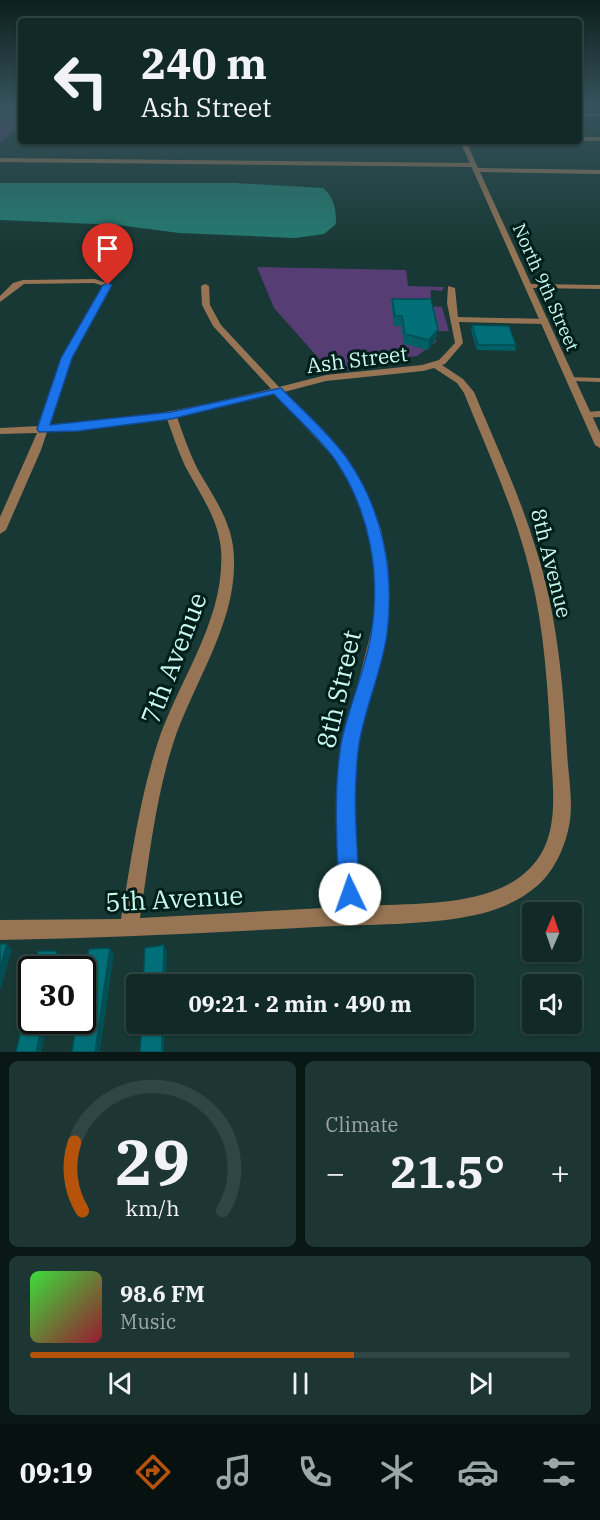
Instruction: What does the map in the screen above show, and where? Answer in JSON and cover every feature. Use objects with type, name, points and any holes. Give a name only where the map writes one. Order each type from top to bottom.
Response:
[{"type":"street","name":"North 9th Street","points":[[469,154],[600,445]]},
{"type":"street","points":[[0,160],[600,172]]},
{"type":"street","points":[[0,300],[16,285],[23,282],[96,281],[108,285],[67,358],[43,429],[0,530]]},
{"type":"street","name":"8th Street","points":[[205,286],[206,305],[217,326],[328,444],[352,475],[372,520],[382,564],[383,596],[379,636],[351,743],[345,792],[351,916]]},
{"type":"street","points":[[529,286],[600,287]]},
{"type":"street","points":[[436,365],[450,356],[459,343],[451,303],[451,288]]},
{"type":"street","points":[[455,319],[544,321]]},
{"type":"street","name":"Ash Street","points":[[0,431],[122,423],[171,416],[326,378],[411,370],[436,365]]},
{"type":"street","name":"8th Avenue","points":[[351,916],[468,908],[499,900],[532,878],[550,854],[561,823],[556,696],[544,603],[531,550],[515,504],[469,392],[460,381],[436,365]]},
{"type":"street","name":"7th Avenue","points":[[129,928],[150,804],[165,745],[186,688],[215,625],[227,583],[228,549],[220,519],[190,464],[171,416]]},
{"type":"street","name":"5th Avenue","points":[[0,930],[129,928],[351,916]]},
{"type":"lane","points":[[571,380],[600,380]]},
{"type":"lane","points":[[586,415],[600,414]]},
{"type":"shaded area","points":[[0,183],[236,183],[323,188],[334,204],[336,224],[324,234],[295,238],[179,233],[118,225],[0,220]]},
{"type":"shaded area","points":[[257,267],[406,270],[408,286],[444,287],[442,291],[431,290],[430,306],[442,307],[449,331],[436,331],[436,342],[417,356],[356,362],[358,369],[331,372],[274,308]]},
{"type":"building","points":[[392,299],[431,299],[438,329],[429,340],[405,334],[402,316],[395,316]]},
{"type":"building","points":[[472,325],[509,326],[516,345],[478,345]]},
{"type":"building","points":[[0,944],[7,944],[0,967]]},
{"type":"building","points":[[164,945],[163,974],[144,974],[145,948]]},
{"type":"building","points":[[110,948],[95,1052],[72,1052],[75,1034],[96,1034],[96,956],[88,956],[89,949]]},
{"type":"building","points":[[38,951],[57,951],[56,956],[37,956]]},
{"type":"building","points":[[20,1034],[40,1034],[36,1052],[16,1052]]},
{"type":"building","points":[[141,1034],[162,1034],[162,1052],[140,1052]]},
{"type":"route","points":[[108,285],[108,289],[82,328],[67,358],[43,429],[78,428],[171,416],[277,390],[341,459],[352,475],[369,511],[382,564],[383,596],[379,636],[357,715],[345,792],[350,894]]}]
